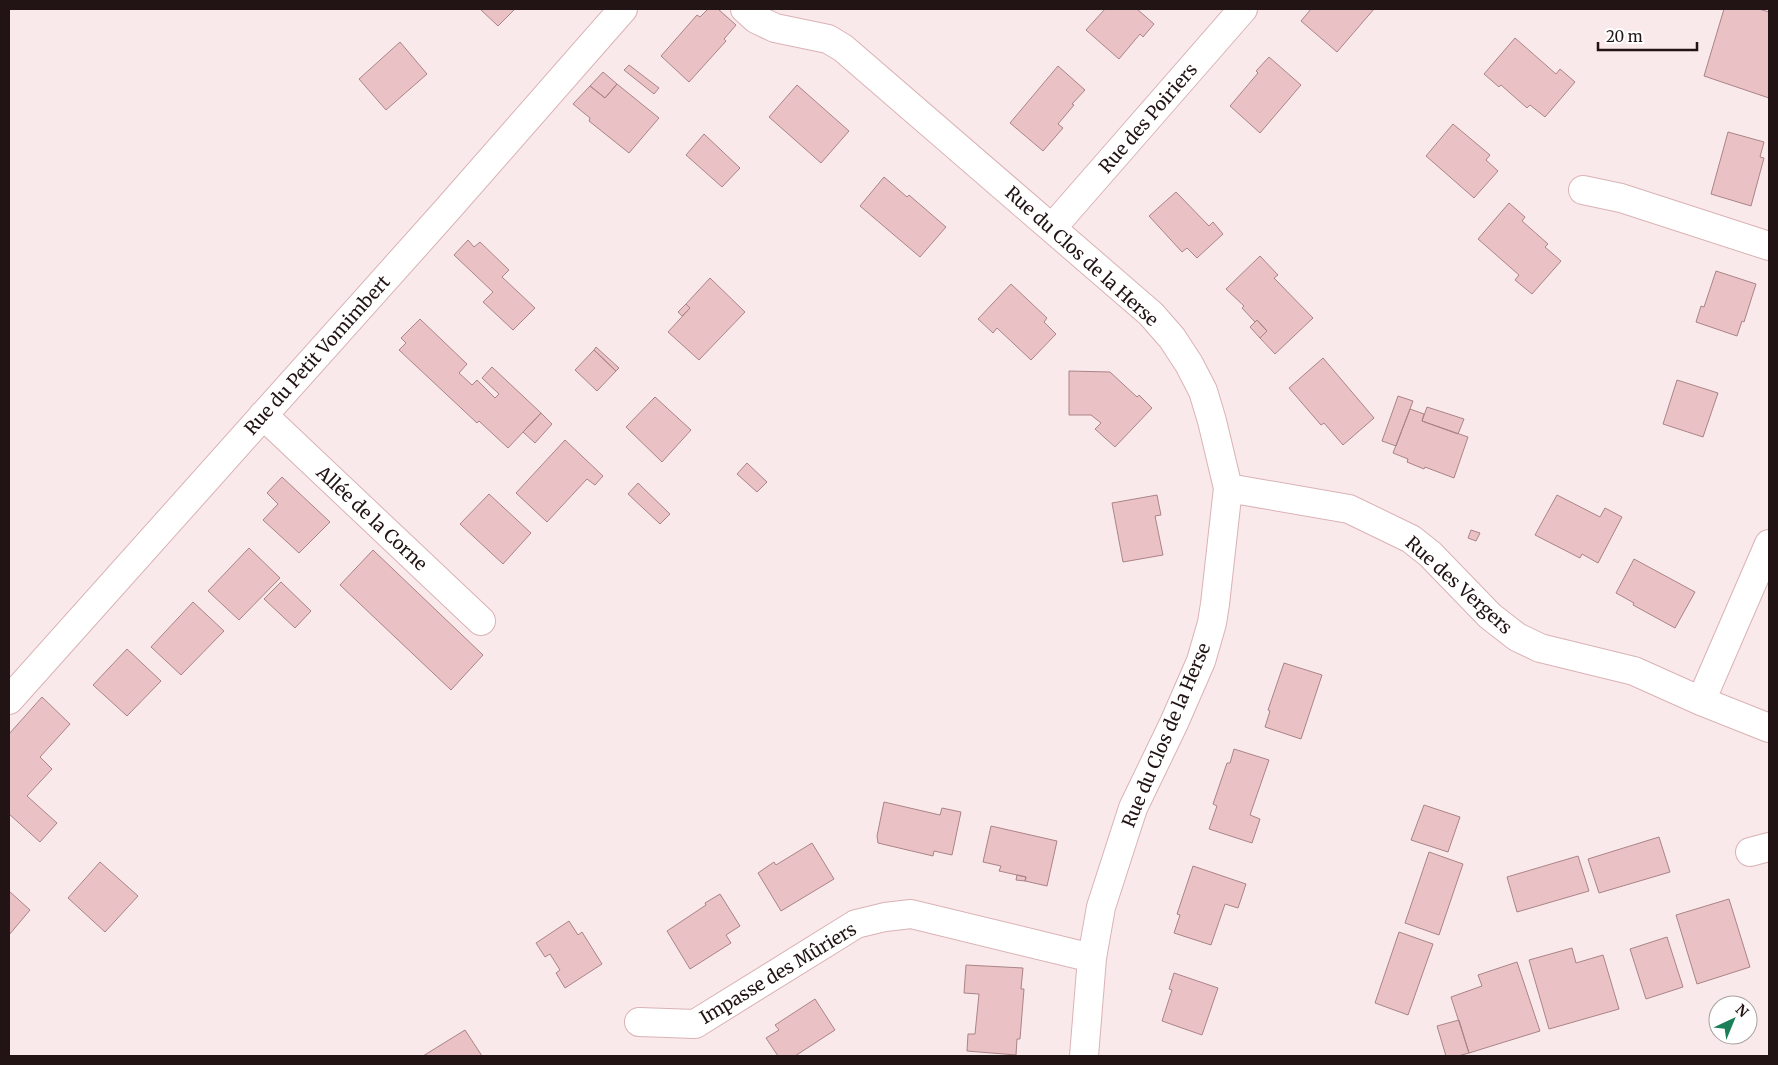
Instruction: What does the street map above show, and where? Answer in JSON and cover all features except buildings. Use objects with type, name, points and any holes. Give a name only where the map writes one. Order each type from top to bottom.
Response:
[{"type":"street","name":"Rue du Petit Vomimbert","points":[[9,700],[623,9]]},
{"type":"street","name":"Rue du Clos de la Herse","points":[[745,9],[756,19],[775,28],[828,39],[843,48],[1151,314],[1172,338],[1189,364],[1203,391],[1228,488],[1215,604],[1201,661],[1174,723],[1133,808],[1102,907],[1092,958],[1084,1056]]},
{"type":"street","name":"Rue des Poiriers","points":[[1052,228],[1243,9]]},
{"type":"street","points":[[1583,190],[1621,198],[1769,246]]},
{"type":"street","name":"Allée de la Corne","points":[[263,415],[481,621]]},
{"type":"street","name":"Rue des Vergers","points":[[1228,488],[1349,509],[1411,539],[1430,554],[1490,616],[1517,637],[1540,648],[1634,671],[1769,728]]},
{"type":"street","points":[[1702,701],[1769,544]]},
{"type":"street","name":"Impasse des Mûriers","points":[[638,1022],[695,1024],[856,924],[885,917],[912,914],[1092,958]]}]
